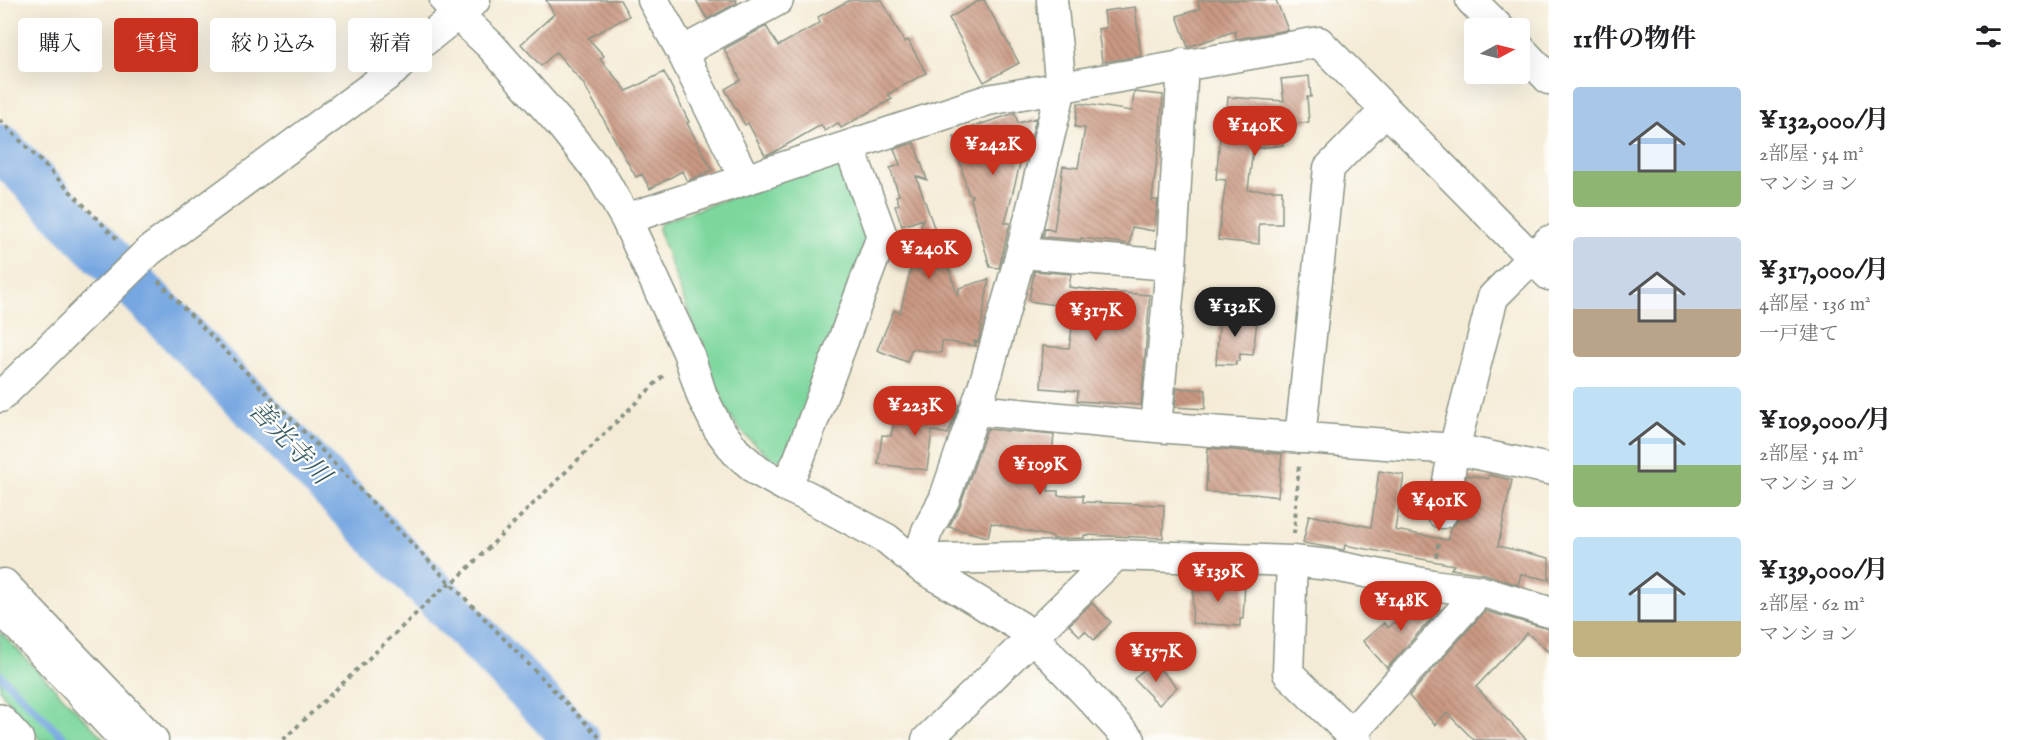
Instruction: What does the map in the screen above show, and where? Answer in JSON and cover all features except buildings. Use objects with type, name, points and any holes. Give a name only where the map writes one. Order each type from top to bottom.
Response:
[{"type":"highway","points":[[0,605],[128,740]]},
{"type":"highway","points":[[0,721],[16,740]]},
{"type":"street","points":[[653,0],[682,52],[745,179]]},
{"type":"street","points":[[682,52],[778,0]]},
{"type":"street","points":[[1471,0],[1489,18]]},
{"type":"street","points":[[921,567],[923,544],[927,531],[944,500],[987,378],[1061,88],[1056,1]]},
{"type":"street","points":[[0,397],[129,269],[393,71],[459,5],[601,175],[626,219],[688,352],[702,396],[718,428],[736,452],[758,471],[887,540],[921,567],[1019,626],[1034,637],[1130,740]]},
{"type":"street","points":[[626,219],[988,100],[1318,42],[1386,110],[1544,258],[1493,297],[1454,449],[1442,513]]},
{"type":"street","points":[[1530,59],[1549,79]]},
{"type":"street","points":[[1156,427],[1171,265],[1183,64]]},
{"type":"street","points":[[1300,438],[1329,168],[1386,110]]},
{"type":"street","points":[[785,486],[798,461],[882,236],[849,146]]},
{"type":"street","points":[[1021,252],[1171,265]]},
{"type":"street","points":[[976,410],[1156,427],[1454,449],[1549,469]]},
{"type":"street","points":[[921,567],[937,559],[1116,555],[1292,561],[1330,565],[1432,585],[1480,591],[1549,612]]},
{"type":"street","points":[[927,740],[1116,555]]},
{"type":"street","points":[[1292,561],[1288,673],[1354,737],[1480,591]]},
{"type":"street","points":[[0,588],[4,584],[153,740]]},
{"type":"path","points":[[0,120],[129,269],[450,584],[602,740]]},
{"type":"path","points":[[283,740],[444,587],[456,580],[688,352]]},
{"type":"path","points":[[1292,561],[1300,438]]},
{"type":"path","points":[[1432,585],[1442,513]]},
{"type":"green space","points":[[836,160],[846,165],[870,228],[789,457],[775,460],[741,430],[723,403],[658,229],[662,222]]},
{"type":"green space","points":[[0,632],[105,740],[40,740],[0,690]]},
{"type":"waterway","name":"善光寺川","points":[[0,147],[577,740]]},
{"type":"waterway","points":[[0,675],[66,740]]}]
